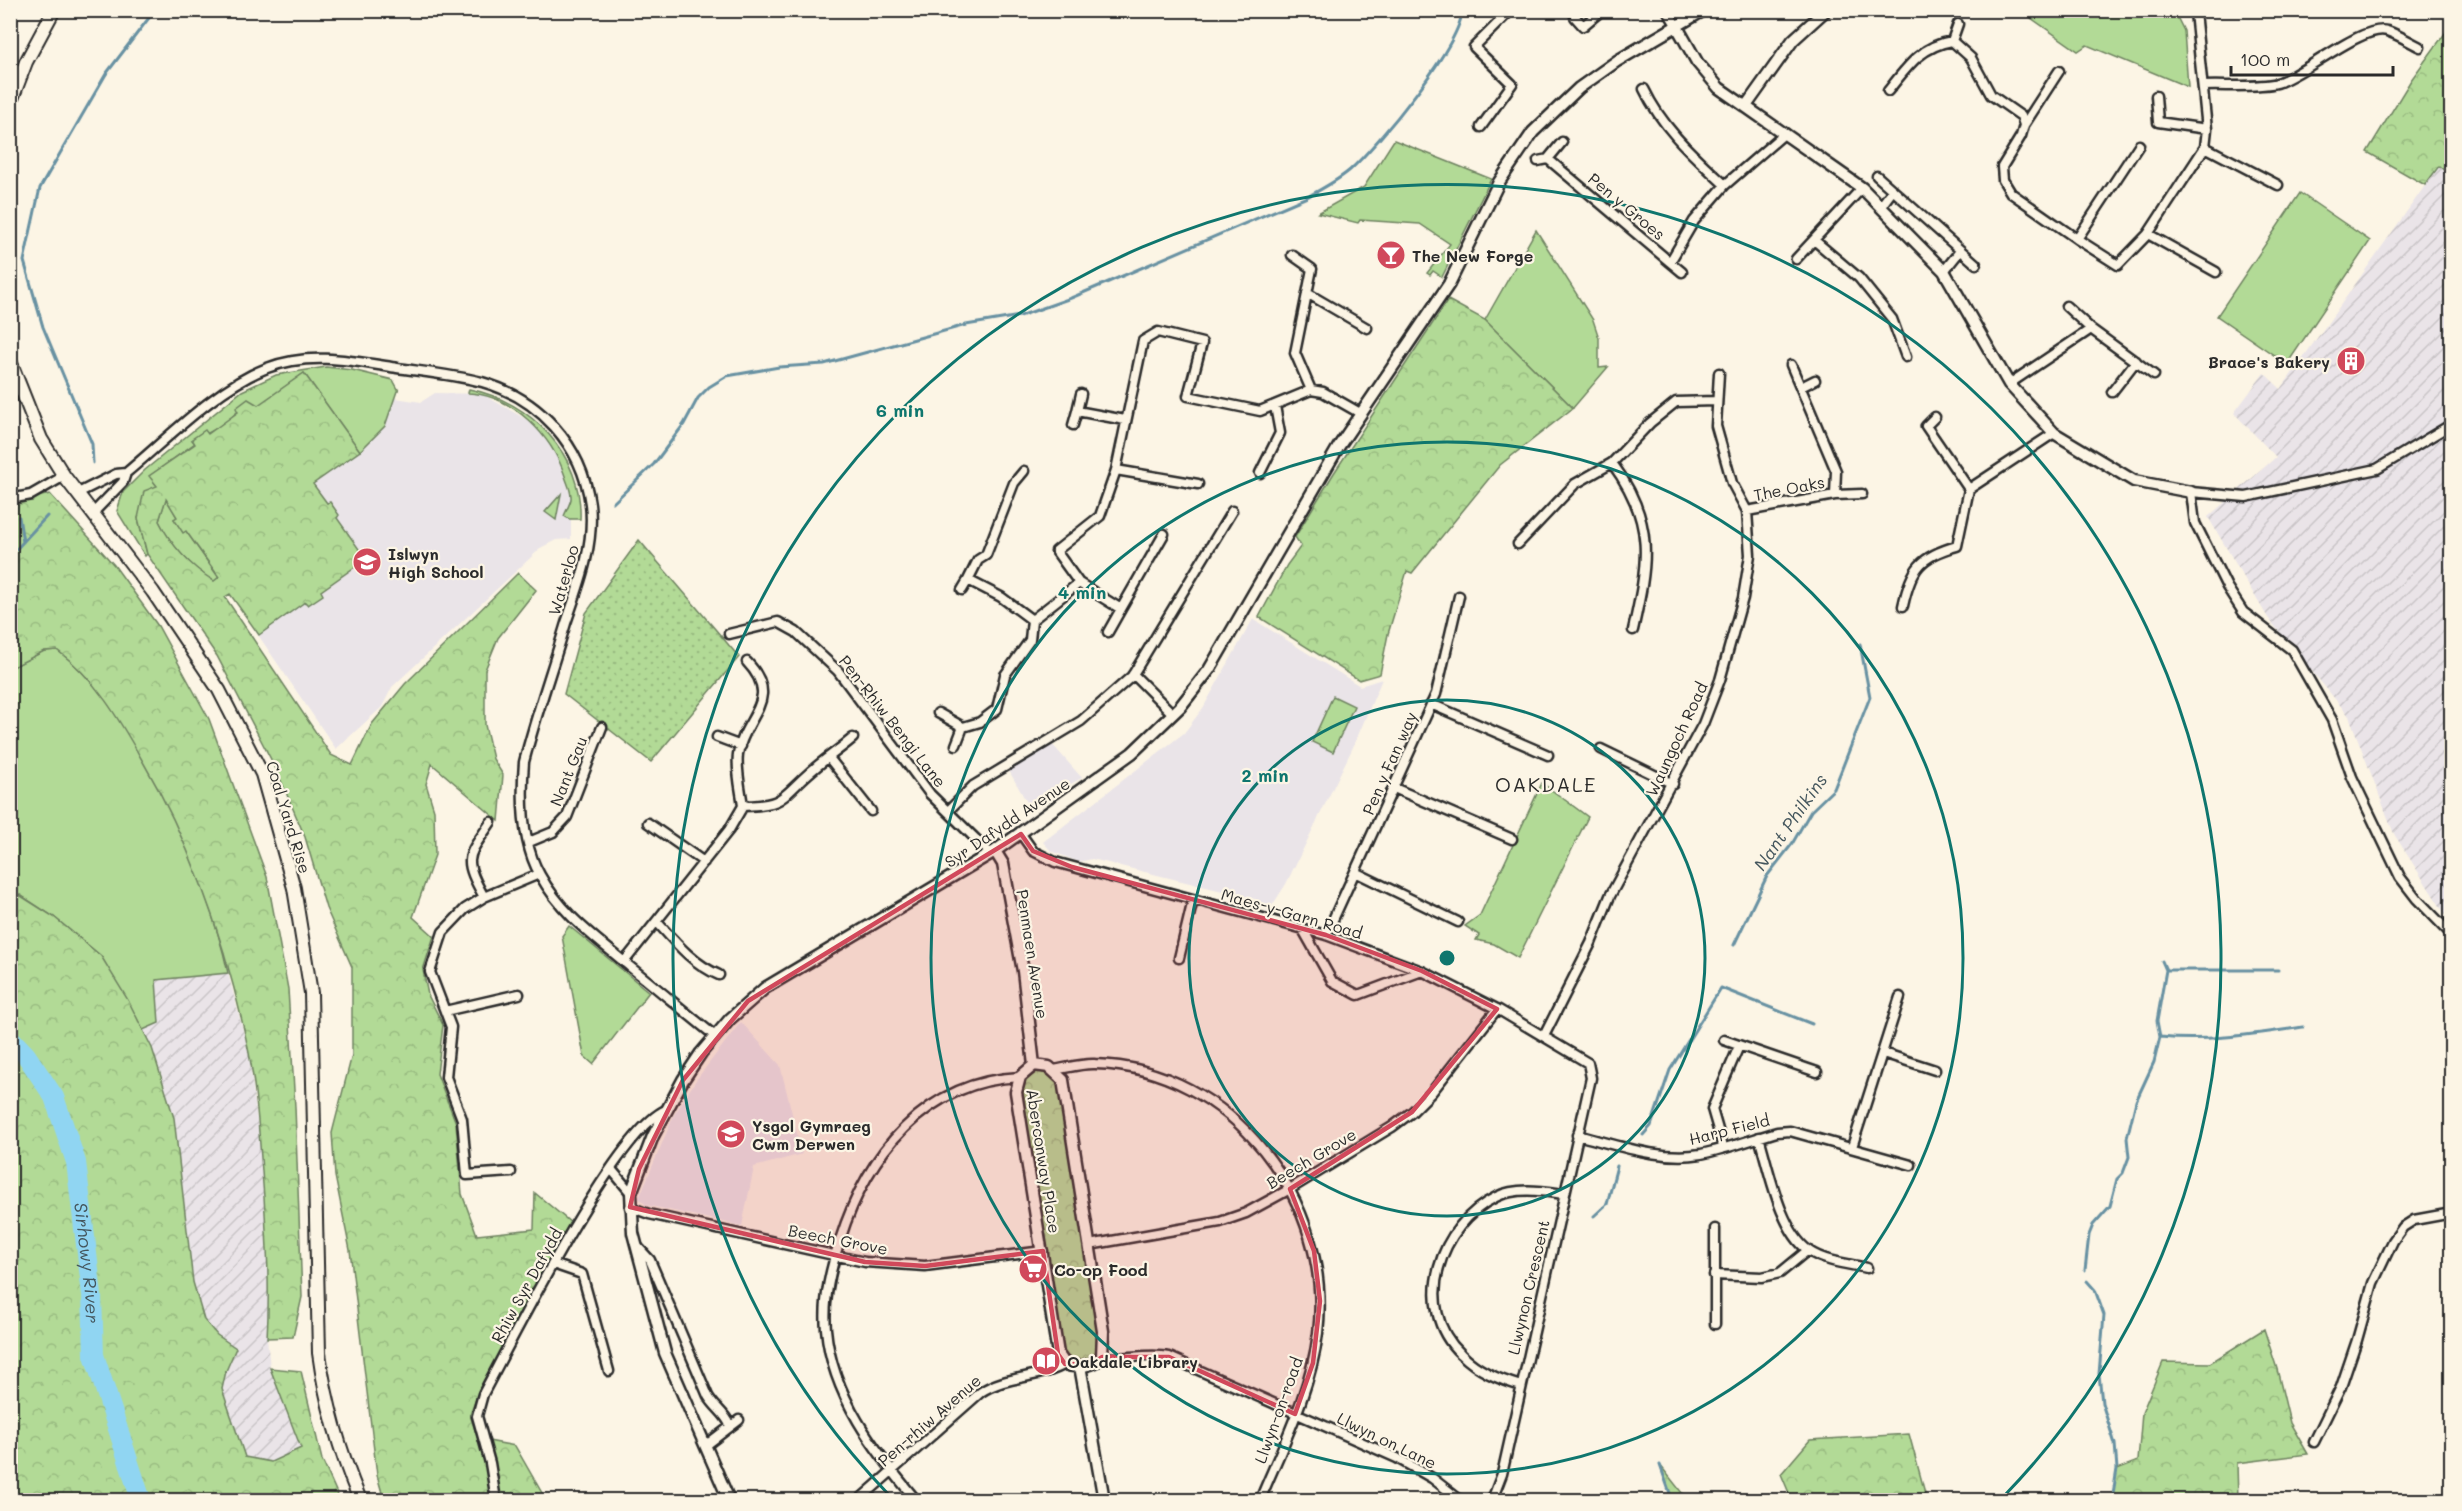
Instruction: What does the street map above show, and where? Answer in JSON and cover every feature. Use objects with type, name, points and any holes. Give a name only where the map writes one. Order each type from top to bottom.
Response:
[{"type":"main road","points":[[10,104],[26,62],[54,10]]},
{"type":"main road","name":"Coal Yard Rise","points":[[10,361],[41,439],[64,476],[94,512],[219,690],[261,774],[294,888],[311,993],[319,1353],[323,1383],[337,1444],[360,1500]]},
{"type":"street","points":[[1481,127],[1512,84],[1474,47],[1511,10]]},
{"type":"street","points":[[1575,17],[1583,26],[1602,10]]},
{"type":"street","points":[[1667,10],[1697,62],[1719,88],[1862,188],[1944,271],[2009,384],[2054,433],[2134,481],[2191,492],[2246,497],[2377,469],[2451,424]]},
{"type":"street","name":"Syr Dafydd Avenue","points":[[729,1500],[665,1353],[635,1245],[630,1207],[631,1193],[666,1110],[683,1080],[715,1036],[748,1001],[765,988],[1021,834],[1132,753],[1173,714],[1209,670],[1360,413],[1449,284],[1499,182],[1533,132],[1579,88],[1617,61],[1704,10]]},
{"type":"street","points":[[2059,71],[2024,125],[2021,136],[2002,167],[2003,180],[2011,193],[2118,265],[2148,234],[2205,147],[2207,129],[2197,11]]},
{"type":"street","points":[[1746,106],[1793,40],[1820,12]]},
{"type":"street","points":[[1953,41],[1958,24]]},
{"type":"street","points":[[2203,86],[2276,83],[2322,60],[2363,33],[2376,30],[2387,31],[2420,47]]},
{"type":"street","points":[[1888,91],[1908,65],[1934,44],[1953,41]]},
{"type":"street","points":[[1953,41],[1971,58],[1991,95],[2021,116],[2024,125]]},
{"type":"street","points":[[1644,89],[1656,114],[1674,138],[1725,185]]},
{"type":"street","points":[[2156,96],[2158,122],[2207,129]]},
{"type":"street","name":"Pen y Groes","points":[[1548,159],[1670,262],[1694,221],[1725,185],[1785,133]]},
{"type":"street","points":[[1538,161],[1548,159],[1562,142]]},
{"type":"street","points":[[2077,239],[2139,145]]},
{"type":"street","points":[[2205,147],[2278,184]]},
{"type":"street","points":[[1876,176],[1976,264]]},
{"type":"street","points":[[1796,259],[1862,188]]},
{"type":"street","points":[[1881,206],[1893,190]]},
{"type":"street","points":[[2148,234],[2216,272]]},
{"type":"street","points":[[1814,240],[1859,278],[1892,319],[1906,357]]},
{"type":"street","points":[[1944,271],[1960,251]]},
{"type":"street","points":[[1293,255],[1312,269],[1294,353],[1311,390]]},
{"type":"street","points":[[1670,262],[1682,272]]},
{"type":"street","points":[[1307,293],[1367,328]]},
{"type":"street","points":[[2066,306],[2091,329],[2154,375]]},
{"type":"street","points":[[2009,384],[2091,329]]},
{"type":"street","points":[[1121,609],[1079,583],[1056,551],[1100,516],[1116,470],[1143,341],[1158,332],[1202,343],[1188,396],[1260,411],[1311,390],[1323,392],[1360,413]]},
{"type":"street","name":"Waterloo","points":[[78,493],[116,474],[126,473],[247,377],[268,368],[298,360],[342,359],[482,382],[507,391],[530,404],[548,419],[571,449],[584,479],[591,527],[584,569],[524,762],[522,790],[524,821],[529,842],[539,874],[570,918],[715,1036]]},
{"type":"street","points":[[2112,392],[2136,361]]},
{"type":"street","name":"The Oaks","points":[[1791,365],[1836,471],[1835,495]]},
{"type":"street","name":"Waungoch Road","points":[[1544,1036],[1591,943],[1610,896],[1673,784],[1703,724],[1720,680],[1731,642],[1750,555],[1747,511],[1732,483],[1716,426],[1719,373]]},
{"type":"street","points":[[1801,387],[1815,380]]},
{"type":"street","points":[[1073,425],[1081,394]]},
{"type":"street","points":[[1518,544],[1575,484],[1612,463],[1650,423],[1676,402],[1716,401]]},
{"type":"street","points":[[1260,472],[1280,433],[1275,406]]},
{"type":"street","points":[[1077,411],[1125,420]]},
{"type":"street","points":[[1935,417],[1926,426],[1969,489]]},
{"type":"street","points":[[1903,606],[1909,580],[1930,554],[1957,546],[1969,489],[2054,433]]},
{"type":"street","points":[[1612,463],[1629,486],[1645,537],[1647,563],[1633,630]]},
{"type":"street","points":[[1116,470],[1198,484]]},
{"type":"street","points":[[962,590],[978,560],[986,555],[1014,483],[1024,471]]},
{"type":"street","name":"Waterloo","points":[[94,512],[123,482],[126,473]]},
{"type":"street","points":[[10,499],[31,495],[64,476]]},
{"type":"street","points":[[2191,492],[2195,523],[2227,587],[2243,612],[2292,650],[2331,720],[2352,777],[2400,877],[2416,899],[2451,935]]},
{"type":"street","name":"The Oaks","points":[[1747,511],[1835,495],[1862,494]]},
{"type":"street","points":[[949,810],[973,786],[1081,721],[1133,674],[1232,511]]},
{"type":"street","points":[[1108,632],[1164,534]]},
{"type":"street","points":[[968,580],[1001,597],[1032,620]]},
{"type":"street","points":[[938,713],[963,727],[980,722],[997,710],[1005,675],[1030,640],[1032,620],[1079,583]]},
{"type":"street","name":"Pen y Fan way","points":[[1326,935],[1431,704],[1459,596]]},
{"type":"street","name":"Pen-Rhiw Bengi Lane","points":[[729,634],[778,622],[796,632],[838,671],[930,794],[993,852]]},
{"type":"street","points":[[624,962],[729,830],[743,806],[738,766],[741,746],[763,696],[758,674],[747,662]]},
{"type":"street","points":[[1133,674],[1173,714]]},
{"type":"street","points":[[1431,704],[1548,755]]},
{"type":"street","name":"Nant Gau","points":[[529,842],[554,832],[567,817],[602,727]]},
{"type":"street","points":[[956,745],[963,727]]},
{"type":"street","points":[[717,737],[741,746]]},
{"type":"street","points":[[743,806],[769,805],[779,801],[854,738]]},
{"type":"street","points":[[1601,749],[1673,784]]},
{"type":"street","points":[[830,758],[871,811]]},
{"type":"street","points":[[1394,788],[1512,839]]},
{"type":"street","points":[[484,897],[469,868],[470,853],[491,822]]},
{"type":"street","points":[[648,823],[704,862]]},
{"type":"street","name":"Maes-y-Garn Road","points":[[1021,834],[1033,851],[1055,862],[1326,935],[1422,971],[1497,1009],[1583,1058]]},
{"type":"street","name":"Penmaen Avenue","points":[[993,852],[1003,864],[1023,971],[1034,1065]]},
{"type":"street","points":[[1355,872],[1458,922]]},
{"type":"street","points":[[511,1172],[467,1175],[462,1119],[446,1077],[451,1027],[430,972],[443,932],[465,909],[484,897],[539,874]]},
{"type":"street","points":[[1179,958],[1193,900]]},
{"type":"street","points":[[657,922],[683,950],[709,971],[719,975]]},
{"type":"street","points":[[1302,928],[1332,981],[1359,995],[1422,971]]},
{"type":"street","points":[[445,1011],[519,994]]},
{"type":"street","points":[[1852,1147],[1900,997]]},
{"type":"street","name":"Beech Grove","points":[[1089,1245],[1220,1222],[1246,1214],[1290,1189],[1392,1128],[1412,1112],[1431,1094],[1497,1009]]},
{"type":"street","points":[[1724,1040],[1816,1072]]},
{"type":"street","points":[[1723,1147],[1712,1108],[1739,1046]]},
{"type":"street","points":[[1883,1053],[1935,1070]]},
{"type":"street","name":"Llwynon Crescent","points":[[1492,1500],[1502,1474],[1591,1078],[1591,1070],[1583,1058]]},
{"type":"street","name":"Llwyn-on-road","points":[[1054,1070],[1092,1064],[1107,1065],[1150,1074],[1188,1089],[1207,1099],[1243,1126],[1275,1165],[1290,1189],[1304,1220],[1314,1251],[1319,1275],[1320,1302],[1313,1363],[1260,1500]]},
{"type":"street","name":"Aberconway Place","points":[[1065,1364],[1058,1354],[1016,1092],[1020,1077],[1034,1065],[1054,1070],[1064,1080],[1105,1343],[1102,1356]]},
{"type":"street","points":[[916,1500],[873,1448],[859,1425],[848,1402],[832,1356],[826,1330],[826,1303],[834,1257],[848,1215],[860,1189],[879,1157],[904,1128],[934,1102],[951,1093],[983,1081],[1020,1077]]},
{"type":"street","name":"Rhiw Syr Dafydd","points":[[496,1500],[490,1462],[477,1416],[483,1394],[553,1264],[611,1169],[646,1123],[656,1114],[666,1110]]},
{"type":"street","name":"Harp Field","points":[[1577,1136],[1660,1155],[1703,1154],[1760,1137],[1790,1131],[1911,1165]]},
{"type":"street","points":[[1760,1137],[1781,1207],[1789,1224],[1808,1250],[1820,1257],[1867,1268]]},
{"type":"street","points":[[611,1169],[631,1193]]},
{"type":"street","points":[[1521,1386],[1495,1378],[1459,1353],[1446,1334],[1437,1312],[1435,1289],[1438,1265],[1446,1244],[1460,1224],[1478,1208],[1497,1196],[1520,1191],[1564,1194]]},
{"type":"street","name":"Beech Grove","points":[[630,1207],[649,1214],[834,1257],[865,1262],[926,1266],[1043,1251]]},
{"type":"street","points":[[2314,1442],[2341,1387],[2373,1283],[2394,1241],[2403,1227],[2414,1220],[2451,1213]]},
{"type":"street","points":[[1715,1229],[1715,1324]]},
{"type":"street","points":[[635,1245],[650,1260],[708,1396],[725,1414],[730,1425]]},
{"type":"street","points":[[1714,1275],[1762,1277],[1780,1273],[1808,1250]]},
{"type":"street","points":[[553,1264],[582,1274],[609,1371]]},
{"type":"street","points":[[1104,1500],[1080,1366],[1092,1364],[1102,1356],[1113,1359],[1157,1354],[1169,1357],[1295,1414]]},
{"type":"street","name":"Pen-rhiw Avenue","points":[[859,1500],[991,1385],[1054,1370],[1065,1364],[1080,1366]]},
{"type":"street","name":"Llwyn on Lane","points":[[1295,1414],[1414,1467],[1460,1500]]},
{"type":"street","points":[[705,1446],[739,1420]]},
{"type":"highlighted area","points":[[1021,834],[1033,851],[1072,867],[1326,935],[1422,971],[1497,1009],[1412,1112],[1290,1189],[1314,1251],[1320,1301],[1313,1363],[1295,1414],[1169,1357],[1102,1357],[1092,1364],[1065,1364],[1058,1354],[1043,1251],[925,1266],[865,1262],[630,1207],[639,1169],[683,1080],[748,1001]]},
{"type":"shaded area","points":[[2439,166],[2452,176],[2452,906],[2447,917],[2394,834],[2349,716],[2268,618],[2208,517],[2276,457],[2234,413],[2264,373],[2281,389]]},
{"type":"shaded area","name":"Islwyn High School","points":[[397,391],[395,398],[421,402],[435,393],[482,394],[529,421],[547,439],[560,461],[571,497],[571,539],[556,540],[542,547],[392,687],[382,707],[336,749],[230,594],[225,597],[195,444]]},
{"type":"shaded area","points":[[1253,619],[1360,686],[1382,679],[1354,745],[1286,884],[1268,912],[1255,899],[1092,859],[1079,862],[1051,851],[1043,842],[1184,733],[1203,708]]},
{"type":"shaded area","points":[[1051,743],[1082,778],[1029,806],[1008,769]]},
{"type":"shaded area","points":[[228,973],[249,1053],[260,1145],[270,1287],[267,1338],[270,1368],[302,1448],[271,1462],[245,1457],[222,1389],[226,1371],[236,1348],[217,1335],[204,1320],[193,1282],[188,1233],[152,1048],[143,1030],[159,1022],[156,980]]},
{"type":"shaded area","name":"Ysgol Gymraeg Cwm Derwen","points":[[741,1022],[780,1065],[802,1154],[754,1167],[742,1226],[646,1205],[639,1198],[674,1115],[696,1080]]},
{"type":"green space","points":[[2021,11],[2174,11],[2184,31],[2188,87],[2087,45],[2078,51]]},
{"type":"green space","points":[[2451,25],[2451,176],[2439,166],[2425,185],[2367,152],[2411,80]]},
{"type":"green space","points":[[1394,140],[1491,179],[1442,277],[1433,271],[1430,275],[1427,273],[1450,244],[1420,224],[1360,220],[1358,223],[1318,213],[1364,187]]},
{"type":"green space","points":[[2300,193],[2370,241],[2287,364],[2217,316]]},
{"type":"green space","points":[[1536,230],[1593,320],[1599,338],[1599,368],[1608,367],[1573,408],[1485,320]]},
{"type":"green space","points":[[1448,300],[1485,320],[1573,408],[1500,465],[1412,573],[1407,571],[1388,634],[1380,674],[1359,680],[1259,617],[1287,565],[1301,546],[1295,537],[1334,473]]},
{"type":"green space","points":[[326,367],[352,370],[393,380],[399,391],[397,391],[385,426],[360,451],[304,373],[258,406],[248,400],[216,429],[192,440],[195,443],[150,476],[157,486],[138,518],[147,554],[145,556],[117,511],[123,492],[145,470],[242,391],[276,375]]},
{"type":"green space","points":[[304,373],[360,451],[313,484],[327,503],[330,502],[339,515],[337,518],[366,559],[321,591],[323,595],[308,605],[305,602],[259,635],[230,594],[225,597],[331,755],[352,765],[372,724],[405,684],[518,573],[536,590],[498,638],[485,670],[485,725],[493,759],[503,775],[499,821],[432,764],[426,784],[434,810],[435,855],[413,917],[434,936],[423,970],[428,995],[443,1025],[437,1074],[456,1123],[462,1194],[477,1235],[534,1229],[535,1193],[571,1223],[480,1388],[470,1415],[478,1439],[515,1446],[546,1500],[384,1500],[377,1475],[350,1250],[335,1176],[332,1133],[352,1055],[352,967],[326,908],[305,837],[276,769],[217,656],[147,554],[138,518],[144,491],[157,486],[149,476],[195,444],[192,439],[205,430],[208,434],[238,412],[236,408],[248,399],[258,405]],"holes":[[[166,499],[177,517],[174,519],[183,533],[186,531],[219,577],[214,581],[182,555],[164,530],[159,521]]]},
{"type":"green space","points":[[469,389],[492,395],[513,405],[549,434],[563,453],[573,473],[579,496],[580,519],[569,519],[564,516],[571,499],[570,490],[559,461],[551,446],[540,433],[515,410],[500,401],[468,393]]},
{"type":"green space","points":[[50,494],[114,565],[158,626],[209,719],[267,877],[288,989],[295,1107],[302,1297],[293,1337],[267,1338],[266,1232],[252,1071],[231,977],[208,902],[194,866],[161,794],[133,745],[105,700],[83,673],[57,650],[44,651],[11,668],[11,503]]},
{"type":"green space","points":[[561,494],[556,520],[545,512]]},
{"type":"green space","points":[[166,498],[177,517],[174,519],[183,532],[186,531],[219,578],[214,582],[182,555],[164,530],[159,521]]},
{"type":"green space","points":[[639,540],[739,657],[651,762],[564,694],[586,613]]},
{"type":"green space","points":[[57,650],[86,677],[115,712],[141,753],[165,798],[204,890],[228,973],[156,980],[159,1023],[143,1030],[101,956],[54,917],[11,889],[10,668],[44,651]]},
{"type":"green space","points":[[1333,696],[1354,706],[1333,752],[1312,742]]},
{"type":"green space","points":[[1542,783],[1588,817],[1518,958],[1494,944],[1476,940],[1479,935],[1465,926],[1480,915]]},
{"type":"green space","points":[[10,889],[54,917],[101,956],[128,1000],[152,1048],[174,1118],[193,1282],[204,1320],[217,1335],[236,1348],[226,1371],[222,1389],[245,1457],[271,1462],[301,1448],[270,1368],[301,1371],[322,1460],[340,1500],[11,1500]]},
{"type":"green space","points":[[569,926],[649,992],[593,1064],[584,1056],[562,936]]},
{"type":"green space","points":[[1039,1071],[1053,1077],[1060,1086],[1099,1342],[1094,1355],[1077,1362],[1064,1354],[1060,1342],[1022,1091],[1024,1081]]},
{"type":"green space","points":[[2264,1329],[2277,1369],[2290,1423],[2308,1454],[2237,1463],[2238,1500],[2112,1500],[2117,1469],[2138,1461],[2142,1413],[2163,1362],[2210,1363]]},
{"type":"green space","points":[[1909,1434],[1925,1493],[1918,1500],[1792,1500],[1781,1474],[1810,1440]]},
{"type":"green space","points":[[1660,1465],[1682,1493],[1696,1500],[1672,1499]]},
{"type":"waterway","points":[[93,463],[92,444],[43,327],[24,261],[40,188],[106,74],[155,10]]},
{"type":"waterway","points":[[613,503],[654,464],[684,424],[698,398],[709,387],[727,376],[779,367],[824,364],[966,325],[1020,316],[1071,298],[1324,188],[1345,174],[1362,158],[1416,94],[1448,46],[1458,26],[1462,10]]},
{"type":"waterway","points":[[10,556],[47,516]]},
{"type":"waterway","points":[[19,517],[23,542]]},
{"type":"waterway","name":"Nant Philkins","points":[[1734,945],[1767,876],[1792,844],[1811,811],[1834,789],[1870,697],[1860,644]]},
{"type":"waterway","points":[[2085,1270],[2089,1235],[2093,1225],[2110,1206],[2117,1179],[2123,1173],[2129,1157],[2127,1138],[2136,1101],[2154,1062],[2160,1037],[2157,1021],[2166,970],[2162,961]]},
{"type":"waterway","points":[[2166,970],[2278,970]]},
{"type":"waterway","name":"Nant Philkins","points":[[1643,1135],[1651,1126],[1670,1070],[1721,988],[1812,1024]]},
{"type":"waterway","points":[[2160,1037],[2214,1038],[2303,1027]]},
{"type":"waterway","name":"Sirhowy River","points":[[10,1038],[26,1055],[54,1097],[76,1162],[92,1295],[94,1355],[141,1500]]},
{"type":"waterway","name":"Nant Philkins","points":[[1594,1216],[1607,1204],[1617,1166]]},
{"type":"waterway","points":[[2087,1281],[2095,1290],[2104,1315],[2099,1374],[2102,1403],[2115,1444],[2117,1469],[2112,1500]]},
{"type":"waterway","name":"Nant Philkins","points":[[1660,1465],[1672,1499],[1682,1500]]},
{"type":"place","name":"The New Forge","points":[[1391,255]]},
{"type":"place","name":"Brace's Bakery","points":[[2351,361]]},
{"type":"place","name":"Islwyn High School","points":[[367,562]]},
{"type":"place","name":"Ysgol Gymraeg Cwm Derwen","points":[[731,1134]]},
{"type":"place","name":"Co-op Food","points":[[1033,1269]]},
{"type":"place","name":"Oakdale Library","points":[[1046,1361]]},
{"type":"district","name":"OAKDALE","points":[[1546,784]]}]
